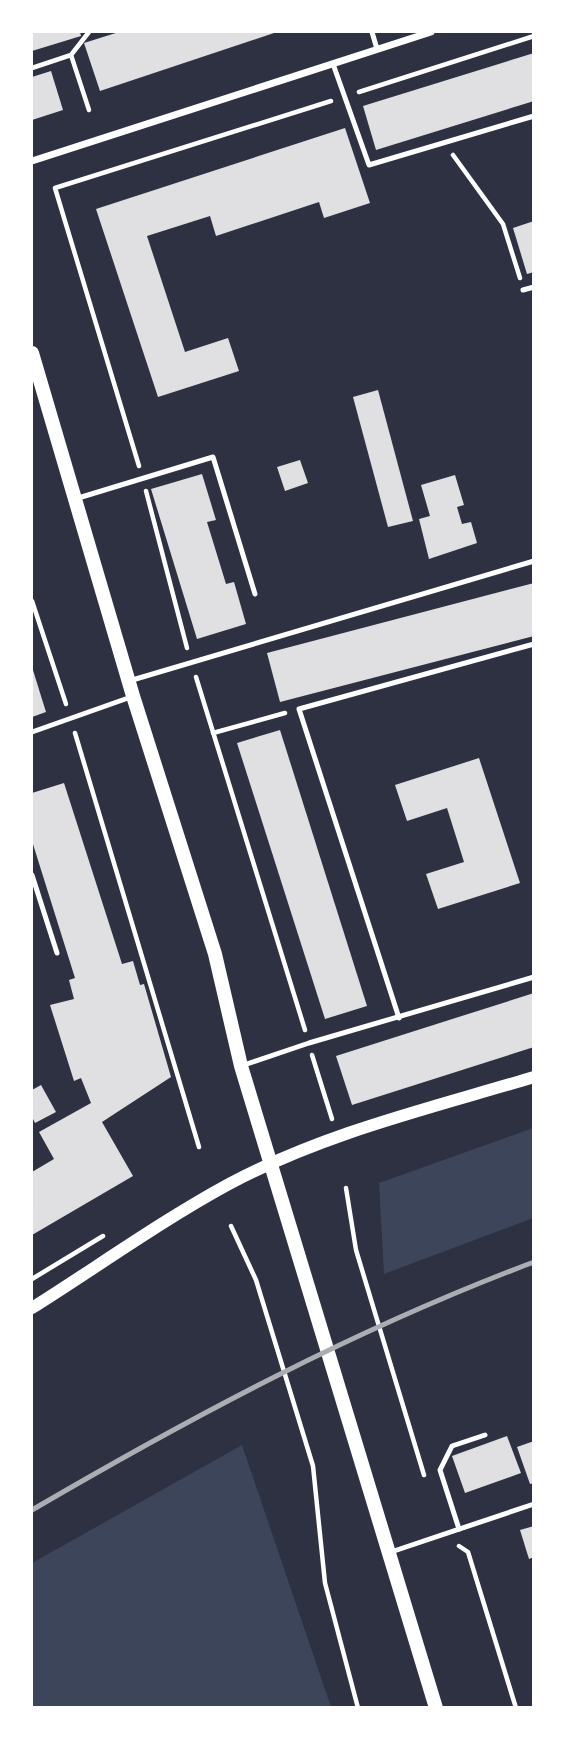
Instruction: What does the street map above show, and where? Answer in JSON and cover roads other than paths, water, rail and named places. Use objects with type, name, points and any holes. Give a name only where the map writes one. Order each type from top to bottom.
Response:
[{"type":"main road","points":[[32,353],[37,394],[75,499],[128,681],[215,954],[241,1066],[436,1707]]},
{"type":"street","points":[[32,161],[431,32]]},
{"type":"street","points":[[32,1308],[229,1185],[271,1165],[337,1136],[534,1077]]},
{"type":"lane","points":[[372,32],[377,49]]},
{"type":"lane","points":[[333,64],[369,165],[534,116]]},
{"type":"lane","points":[[523,290],[534,287]]},
{"type":"lane","points":[[75,499],[214,457],[255,594]]},
{"type":"lane","points":[[128,681],[534,561]]},
{"type":"lane","points":[[399,1018],[299,709],[534,644]]},
{"type":"lane","points":[[32,732],[133,696]]},
{"type":"lane","points":[[32,875],[57,953]]},
{"type":"lane","points":[[241,1066],[309,1042],[534,977]]},
{"type":"lane","points":[[459,1529],[440,1470],[452,1446],[485,1436]]},
{"type":"lane","points":[[389,1553],[534,1504]]},
{"type":"railway","points":[[32,1510],[277,1376],[404,1315],[534,1262]]}]
